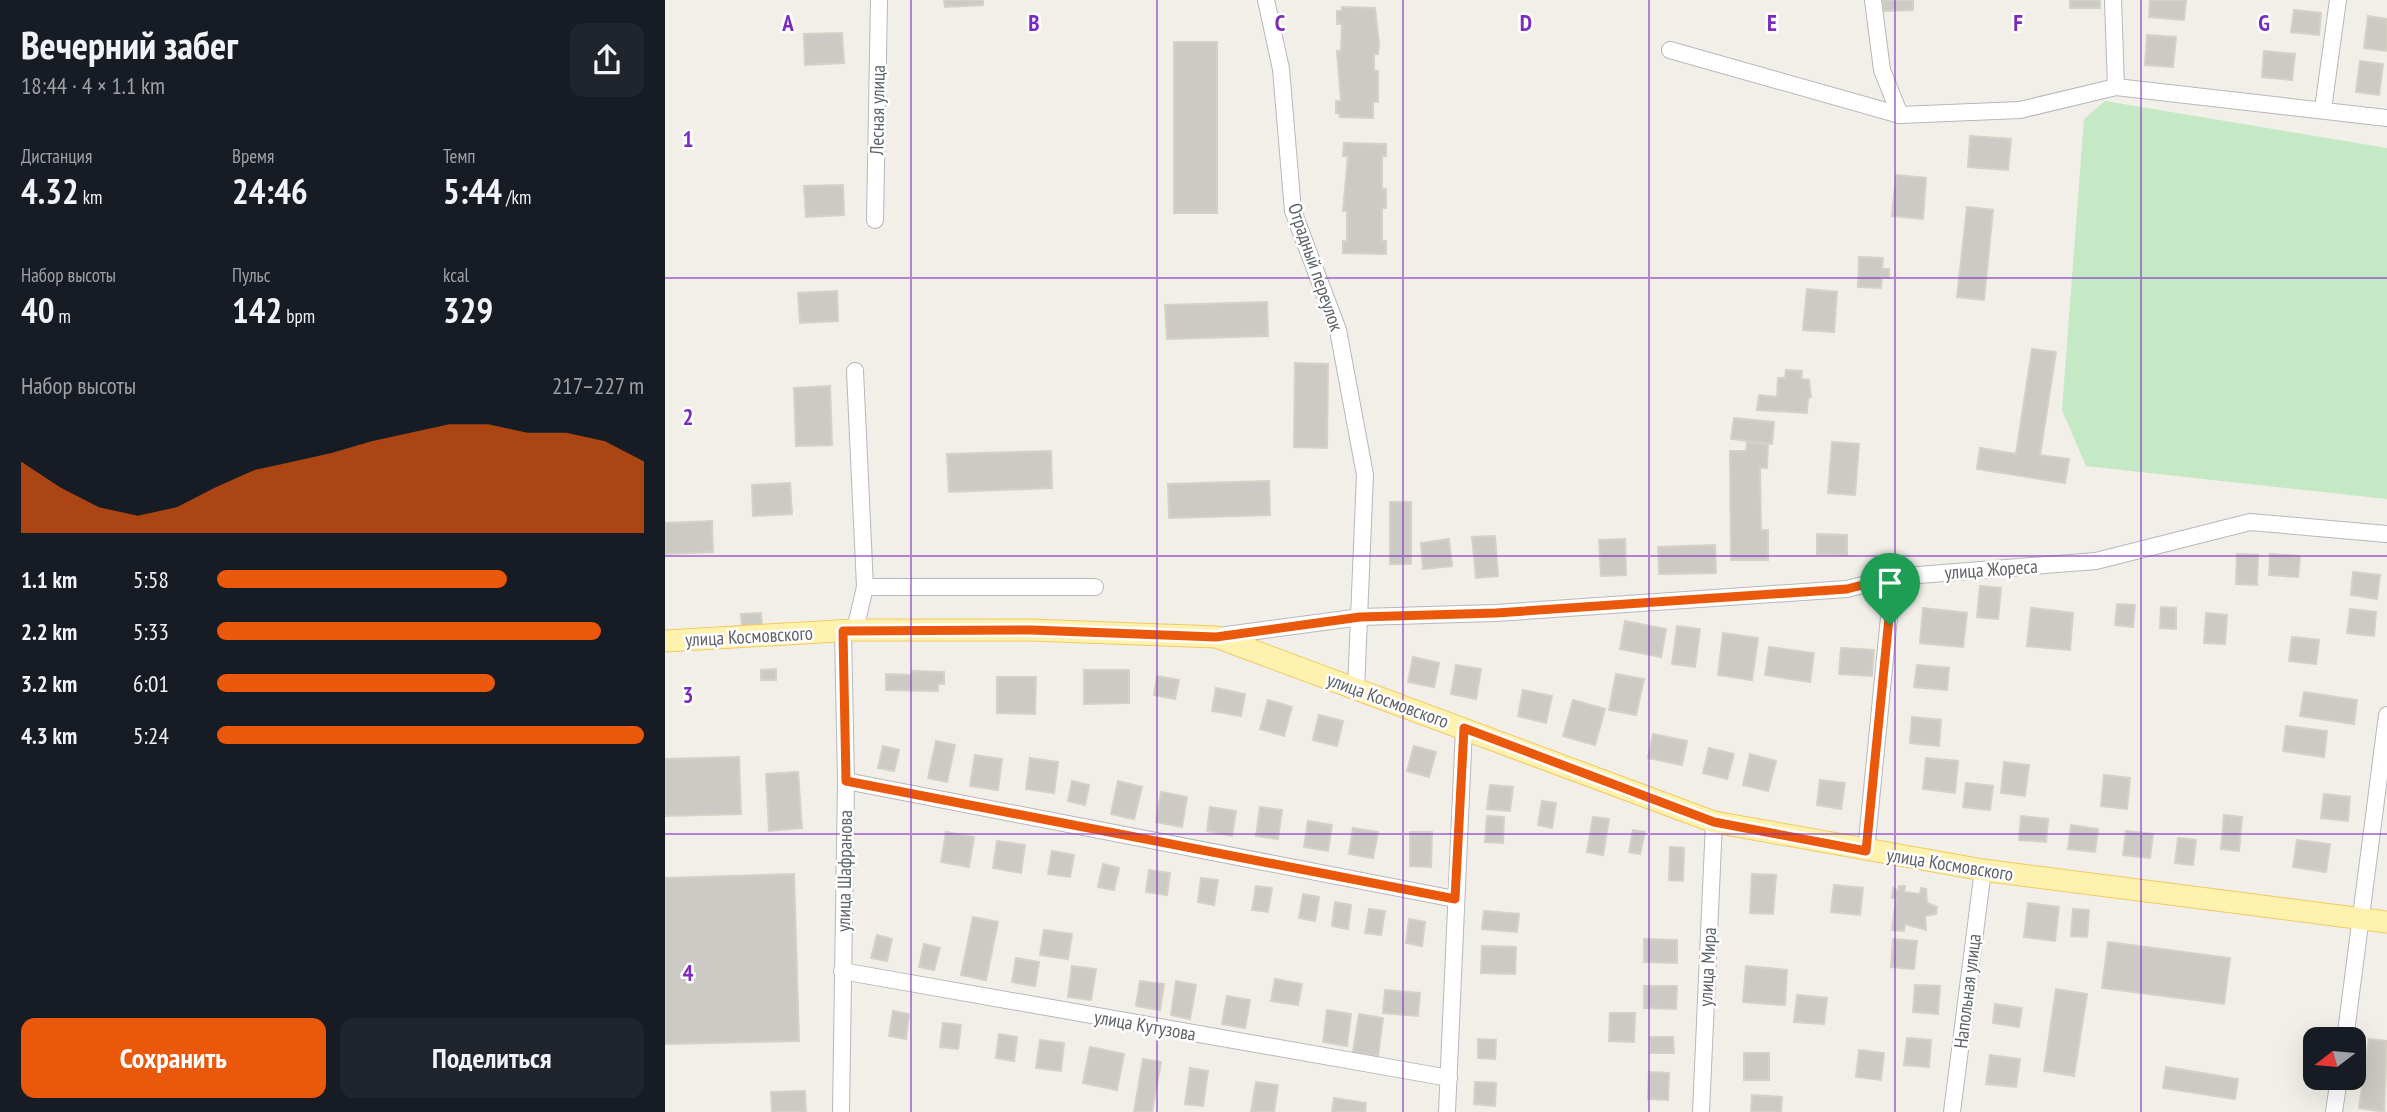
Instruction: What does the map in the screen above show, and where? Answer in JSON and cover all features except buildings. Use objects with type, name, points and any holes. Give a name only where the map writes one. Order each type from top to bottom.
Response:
[{"type":"main road","name":"улица Космовского","points":[[665,640],[849,630],[1031,630],[1216,637],[1714,822],[1983,870],[2387,922]]},
{"type":"street","name":"Лесная улица","points":[[875,220],[879,0]]},
{"type":"street","name":"Отрадный переулок","points":[[1266,0],[1281,69],[1293,211],[1338,330],[1365,475],[1356,689]]},
{"type":"street","points":[[1873,0],[1882,70],[1899,115]]},
{"type":"street","points":[[2113,0],[2116,87]]},
{"type":"street","points":[[2323,109],[2337,0]]},
{"type":"street","points":[[1670,50],[1899,115],[2020,110],[2116,87],[2387,118]]},
{"type":"street","name":"улица Шафранова","points":[[841,1112],[849,630],[865,587],[855,371]]},
{"type":"street","name":"улица Жореса","points":[[1216,637],[1360,617],[1496,613],[1847,589],[1893,577],[2096,561],[2250,522],[2387,534]]},
{"type":"street","points":[[1866,851],[1893,577]]},
{"type":"street","points":[[865,587],[1095,587]]},
{"type":"street","points":[[2347,1027],[2387,715]]},
{"type":"street","points":[[1447,1112],[1464,728]]},
{"type":"street","points":[[846,781],[1455,899]]},
{"type":"street","name":"улица Мира","points":[[1701,1112],[1714,822]]},
{"type":"street","name":"Напольная улица","points":[[1952,1112],[1983,870]]},
{"type":"street","name":"улица Кутузова","points":[[842,971],[1449,1078]]},
{"type":"street","points":[[2334,1112],[2337,1090]]},
{"type":"green space","points":[[2105,101],[2387,148],[2387,499],[2086,466],[2062,410],[2084,119]]},
{"type":"route","points":[[1893,577],[1890,625],[1866,851],[1714,822],[1464,728],[1455,899],[846,781],[843,631],[1031,630],[1216,637],[1360,617],[1496,613],[1847,589],[1893,577]]}]
